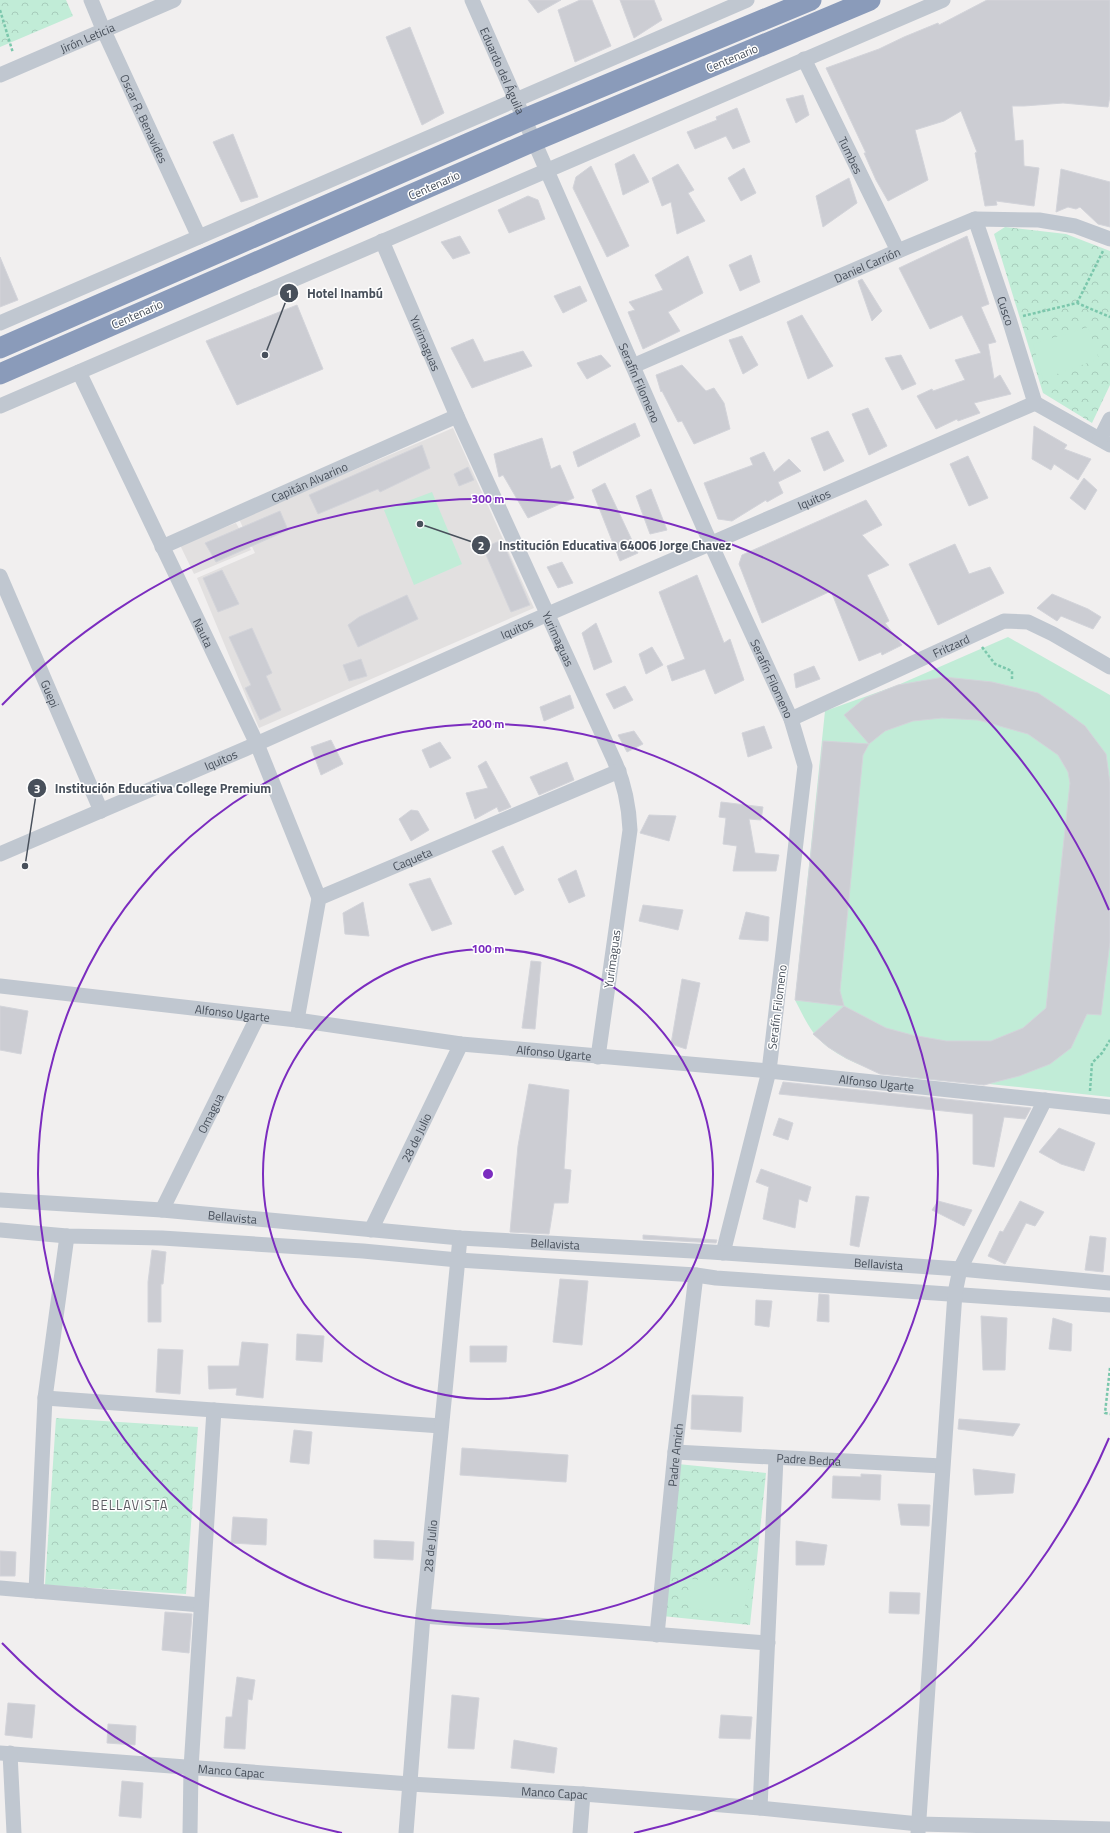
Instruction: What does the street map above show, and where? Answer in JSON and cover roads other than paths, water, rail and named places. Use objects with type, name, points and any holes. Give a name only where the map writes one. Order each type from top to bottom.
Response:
[{"type":"highway","name":"Centenario","points":[[0,348],[524,119],[810,0]]},
{"type":"highway","name":"Centenario","points":[[0,374],[534,141],[870,0]]},
{"type":"street","name":"Oscar R. Benavides","points":[[92,0],[103,30],[199,237]]},
{"type":"street","name":"Jirón Leticia","points":[[0,75],[174,0]]},
{"type":"street","name":"Eduardo del Águila","points":[[472,0],[534,141]]},
{"type":"street","points":[[0,323],[515,99],[747,0]]},
{"type":"street","points":[[0,406],[943,0]]},
{"type":"street","name":"Tumbes","points":[[804,59],[898,251]]},
{"type":"street","name":"Serafín Filomeno","points":[[534,141],[710,542],[791,719],[805,766],[769,1071],[723,1253]]},
{"type":"street","name":"Daniel Carrión","points":[[633,366],[975,219],[1004,218],[1039,220],[1075,226],[1110,239]]},
{"type":"street","name":"Cusco","points":[[975,219],[1009,319],[1034,403]]},
{"type":"street","name":"Yurimaguas","points":[[382,241],[457,416],[619,770],[629,812],[630,830],[598,1056]]},
{"type":"street","name":"Nauta","points":[[79,372],[257,744],[319,898]]},
{"type":"street","points":[[1034,403],[1105,442],[1110,419]]},
{"type":"street","name":"Iquitos","points":[[0,854],[257,744],[710,542],[1034,403]]},
{"type":"street","name":"Capitán Alvarino","points":[[162,547],[457,416]]},
{"type":"street","name":"Guepi","points":[[0,576],[101,811]]},
{"type":"street","name":"Fritzard","points":[[791,719],[1004,621],[1028,622],[1053,634],[1110,667]]},
{"type":"street","name":"Caqueta","points":[[319,898],[619,770]]},
{"type":"street","points":[[297,1020],[319,898]]},
{"type":"street","name":"Alfonso Ugarte","points":[[0,986],[297,1020],[461,1044],[769,1071],[1110,1107]]},
{"type":"street","name":"Omagua","points":[[162,1210],[258,1016]]},
{"type":"street","name":"28 de Julio","points":[[371,1230],[461,1044]]},
{"type":"street","points":[[918,1828],[955,1293],[960,1269],[1045,1100]]},
{"type":"street","name":"Bellavista","points":[[0,1200],[162,1210],[460,1238],[723,1253],[960,1269],[1110,1283]]},
{"type":"street","name":"Bellavista","points":[[0,1230],[67,1236],[162,1238],[363,1251],[458,1260],[696,1275],[716,1278],[955,1293],[1110,1305]]},
{"type":"street","points":[[36,1591],[45,1398],[67,1236]]},
{"type":"street","name":"28 de Julio","points":[[406,1833],[423,1616],[460,1238]]},
{"type":"street","name":"Padre Amich","points":[[657,1635],[675,1452],[696,1275]]},
{"type":"street","points":[[45,1398],[441,1426]]},
{"type":"street","points":[[190,1833],[191,1768],[214,1410]]},
{"type":"street","name":"Padre Bedna","points":[[675,1452],[942,1466]]},
{"type":"street","points":[[760,1808],[776,1458]]},
{"type":"street","points":[[0,1588],[201,1605]]},
{"type":"street","points":[[423,1616],[768,1643]]},
{"type":"street","points":[[5,1753],[14,1833]]},
{"type":"street","name":"Manco Capac","points":[[5,1753],[410,1784],[583,1794],[760,1808],[918,1828],[1110,1829]]},
{"type":"street","points":[[580,1833],[583,1794]]},
{"type":"place","name":"Hotel Inambú","points":[[265,355]]},
{"type":"place","name":"Institución Educativa 64006 Jorge Chavez","points":[[420,524]]},
{"type":"place","name":"Institución Educativa College Premium","points":[[25,866]]},
{"type":"district","name":"BELLAVISTA","points":[[130,1505]]}]
